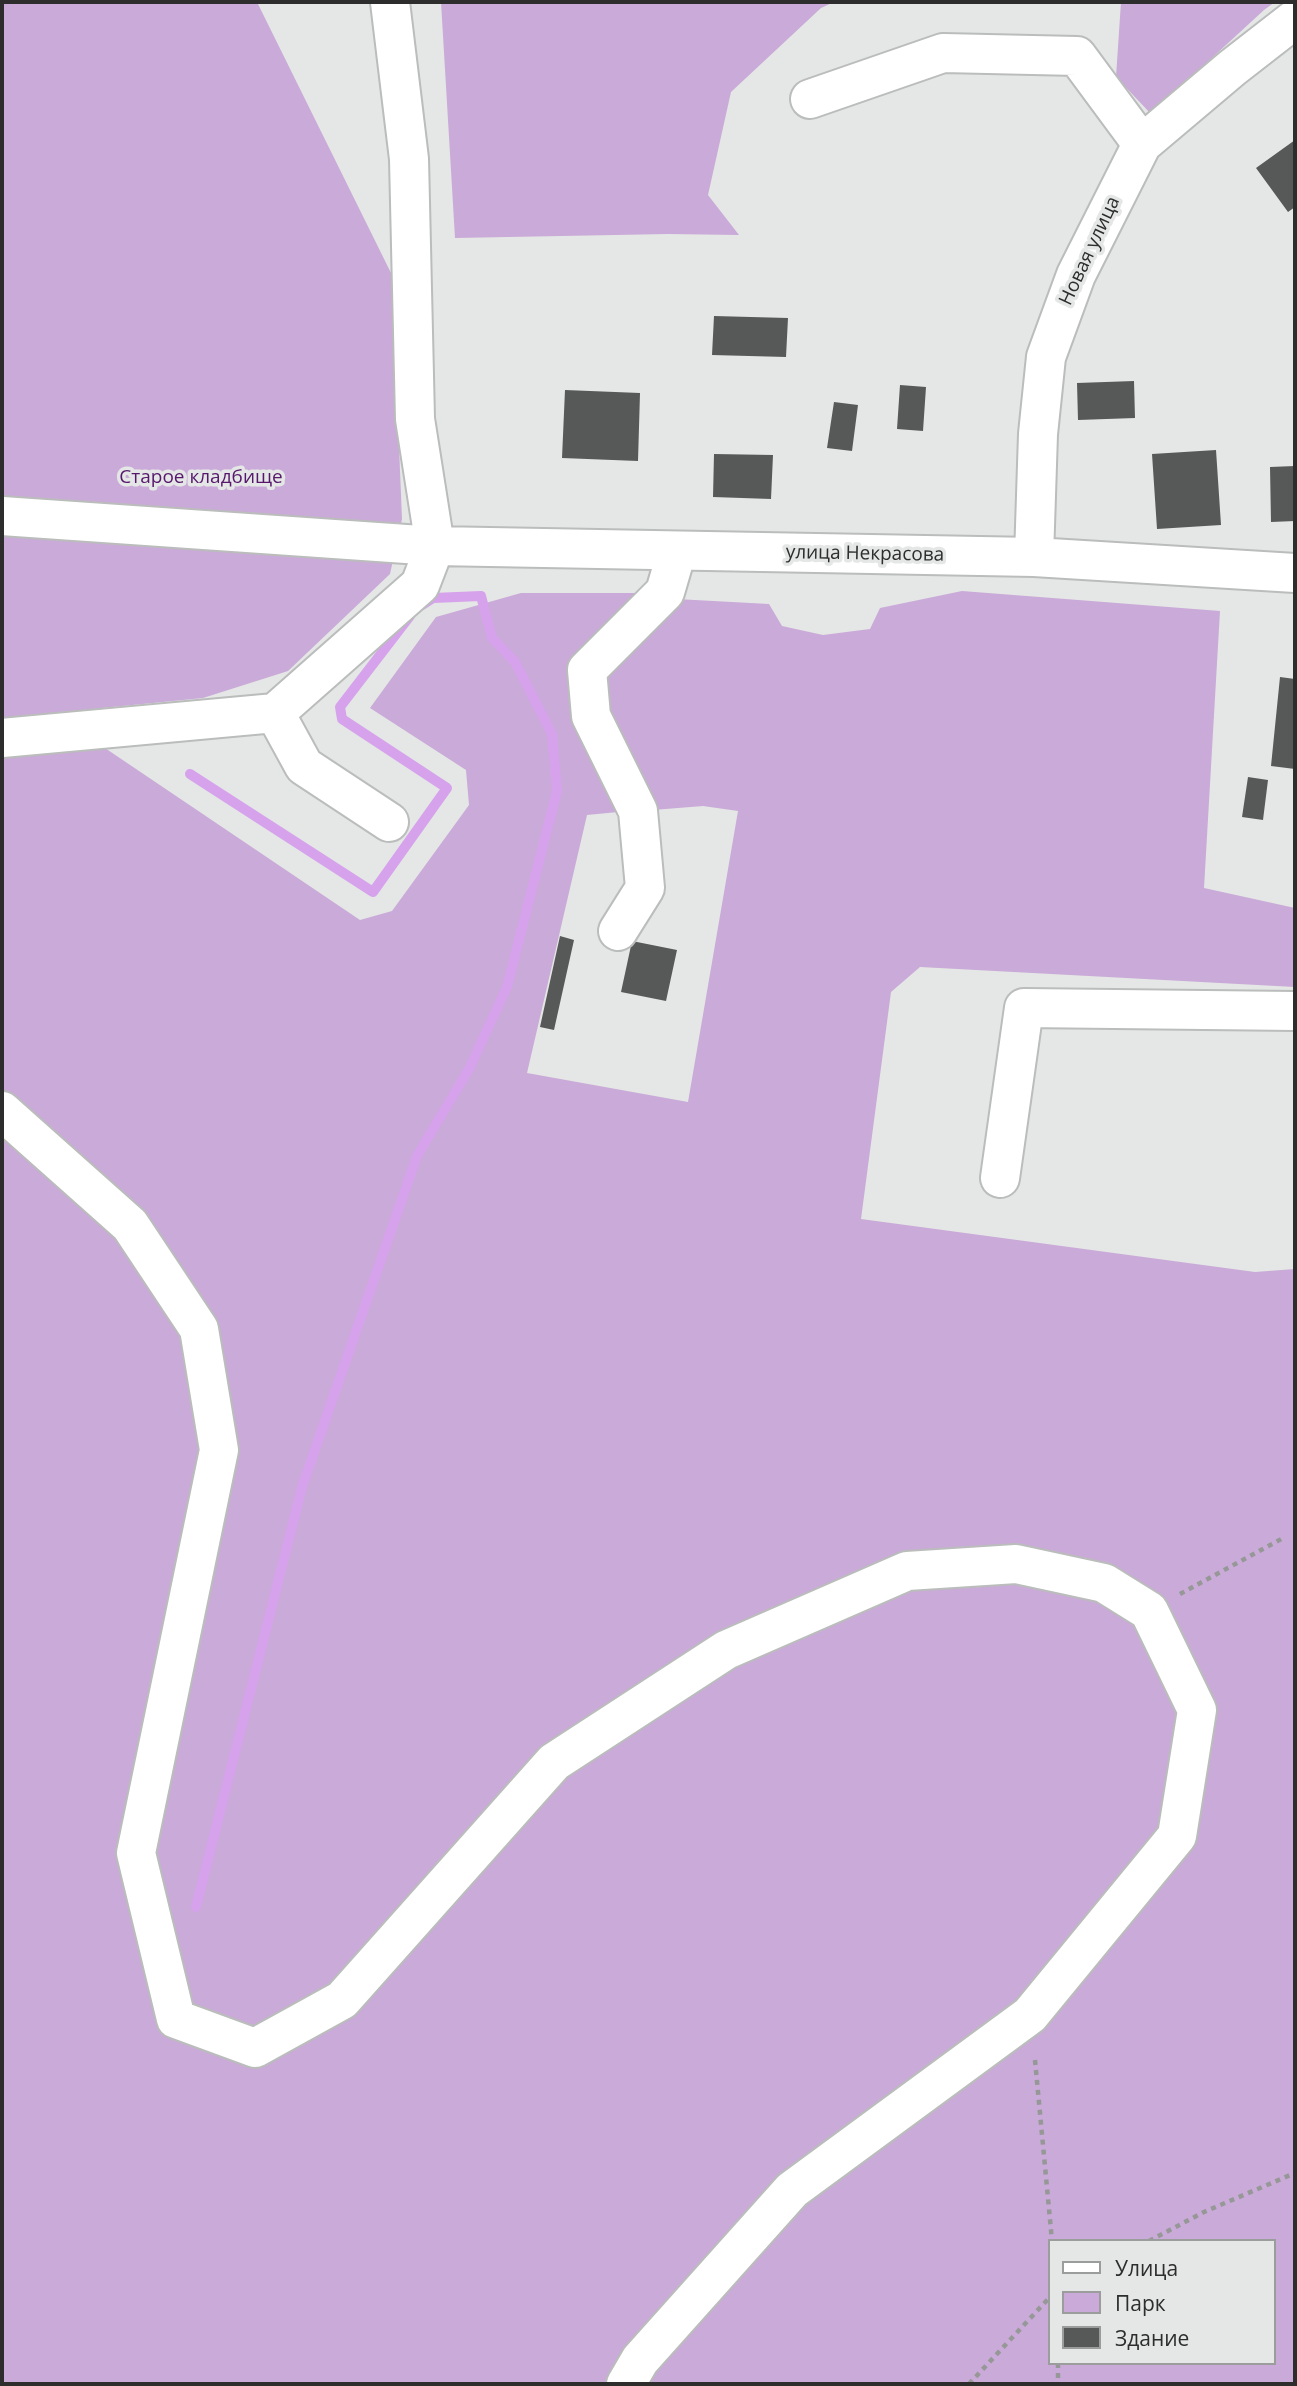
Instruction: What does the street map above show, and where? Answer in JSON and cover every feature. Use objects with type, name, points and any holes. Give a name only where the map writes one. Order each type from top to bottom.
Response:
[{"type":"street","points":[[2,738],[275,713],[420,585],[435,546],[415,419],[409,159],[390,2]]},
{"type":"street","name":"Новая улица","points":[[1034,557],[1038,434],[1046,357],[1076,275],[1142,144],[1295,19]]},
{"type":"street","points":[[810,99],[943,53],[1077,56],[1142,144]]},
{"type":"street","name":"улица Некрасова","points":[[2,516],[435,546],[1034,557],[1295,573]]},
{"type":"street","points":[[618,930],[645,888],[638,811],[591,716],[587,670],[666,592],[677,551]]},
{"type":"street","points":[[275,713],[304,766],[389,821]]},
{"type":"street","points":[[1000,1178],[1024,1008],[1295,1011]]},
{"type":"street","points":[[2,1111],[130,1225],[199,1329],[219,1450],[136,1853],[176,2020],[255,2048],[342,2000],[554,1762],[726,1650],[906,1570],[1016,1564],[1104,1583],[1149,1611],[1197,1710],[1177,1836],[1030,2015],[792,2190],[640,2360],[626,2384]]},
{"type":"path","points":[[1149,1611],[1285,1537]]},
{"type":"path","points":[[1030,2015],[1052,2239]]},
{"type":"path","points":[[1153,2239],[1203,2212],[1295,2173]]},
{"type":"path","points":[[969,2384],[1048,2299]]},
{"type":"path","points":[[1058,2365],[1058,2384]]},
{"type":"green space","name":"Старое кладбище","points":[[2,2],[257,2],[392,275],[402,519],[390,574],[288,671],[203,698],[2,718]]},
{"type":"green space","points":[[441,2],[834,2],[821,8],[731,92],[708,195],[739,235],[455,238]]},
{"type":"green space","points":[[1121,2],[1275,2],[1151,114],[1116,77]]},
{"type":"green space","points":[[962,591],[1220,611],[1204,888],[1295,908],[1295,987],[920,967],[891,992],[861,1219],[1255,1272],[1295,1269],[1295,2384],[2,2384],[2,752],[96,742],[360,920],[392,911],[469,805],[466,770],[370,708],[436,617],[521,593],[647,593],[575,666],[618,812],[587,815],[527,1073],[688,1102],[738,811],[703,806],[653,810],[609,711],[606,677],[676,599],[769,604],[782,626],[823,635],[870,629],[880,608]]},
{"type":"building","points":[[1295,140],[1295,207],[1288,212],[1256,168]]},
{"type":"building","points":[[714,316],[788,318],[786,357],[712,355]]},
{"type":"building","points":[[1134,381],[1135,418],[1078,420],[1077,383]]},
{"type":"building","points":[[900,385],[926,387],[923,431],[897,429]]},
{"type":"building","points":[[565,390],[640,393],[638,461],[562,458]]},
{"type":"building","points":[[834,402],[858,405],[852,451],[827,448]]},
{"type":"building","points":[[1216,450],[1221,525],[1157,529],[1152,454]]},
{"type":"building","points":[[714,454],[773,455],[771,499],[713,497]]},
{"type":"building","points":[[1295,466],[1295,521],[1271,522],[1270,467]]},
{"type":"building","points":[[1280,677],[1295,679],[1295,769],[1271,766]]},
{"type":"building","points":[[1248,777],[1268,780],[1263,820],[1242,817]]},
{"type":"building","points":[[560,936],[574,940],[554,1030],[540,1027]]},
{"type":"building","points":[[632,941],[677,950],[666,1001],[621,992]]},
{"type":"waterway","points":[[196,1907],[302,1487],[417,1156],[469,1069],[507,987],[557,791],[552,734],[515,662],[492,638],[481,596],[433,598],[422,605]]},
{"type":"waterway","points":[[190,774],[373,892],[447,788],[342,719],[340,707],[410,616]]}]
